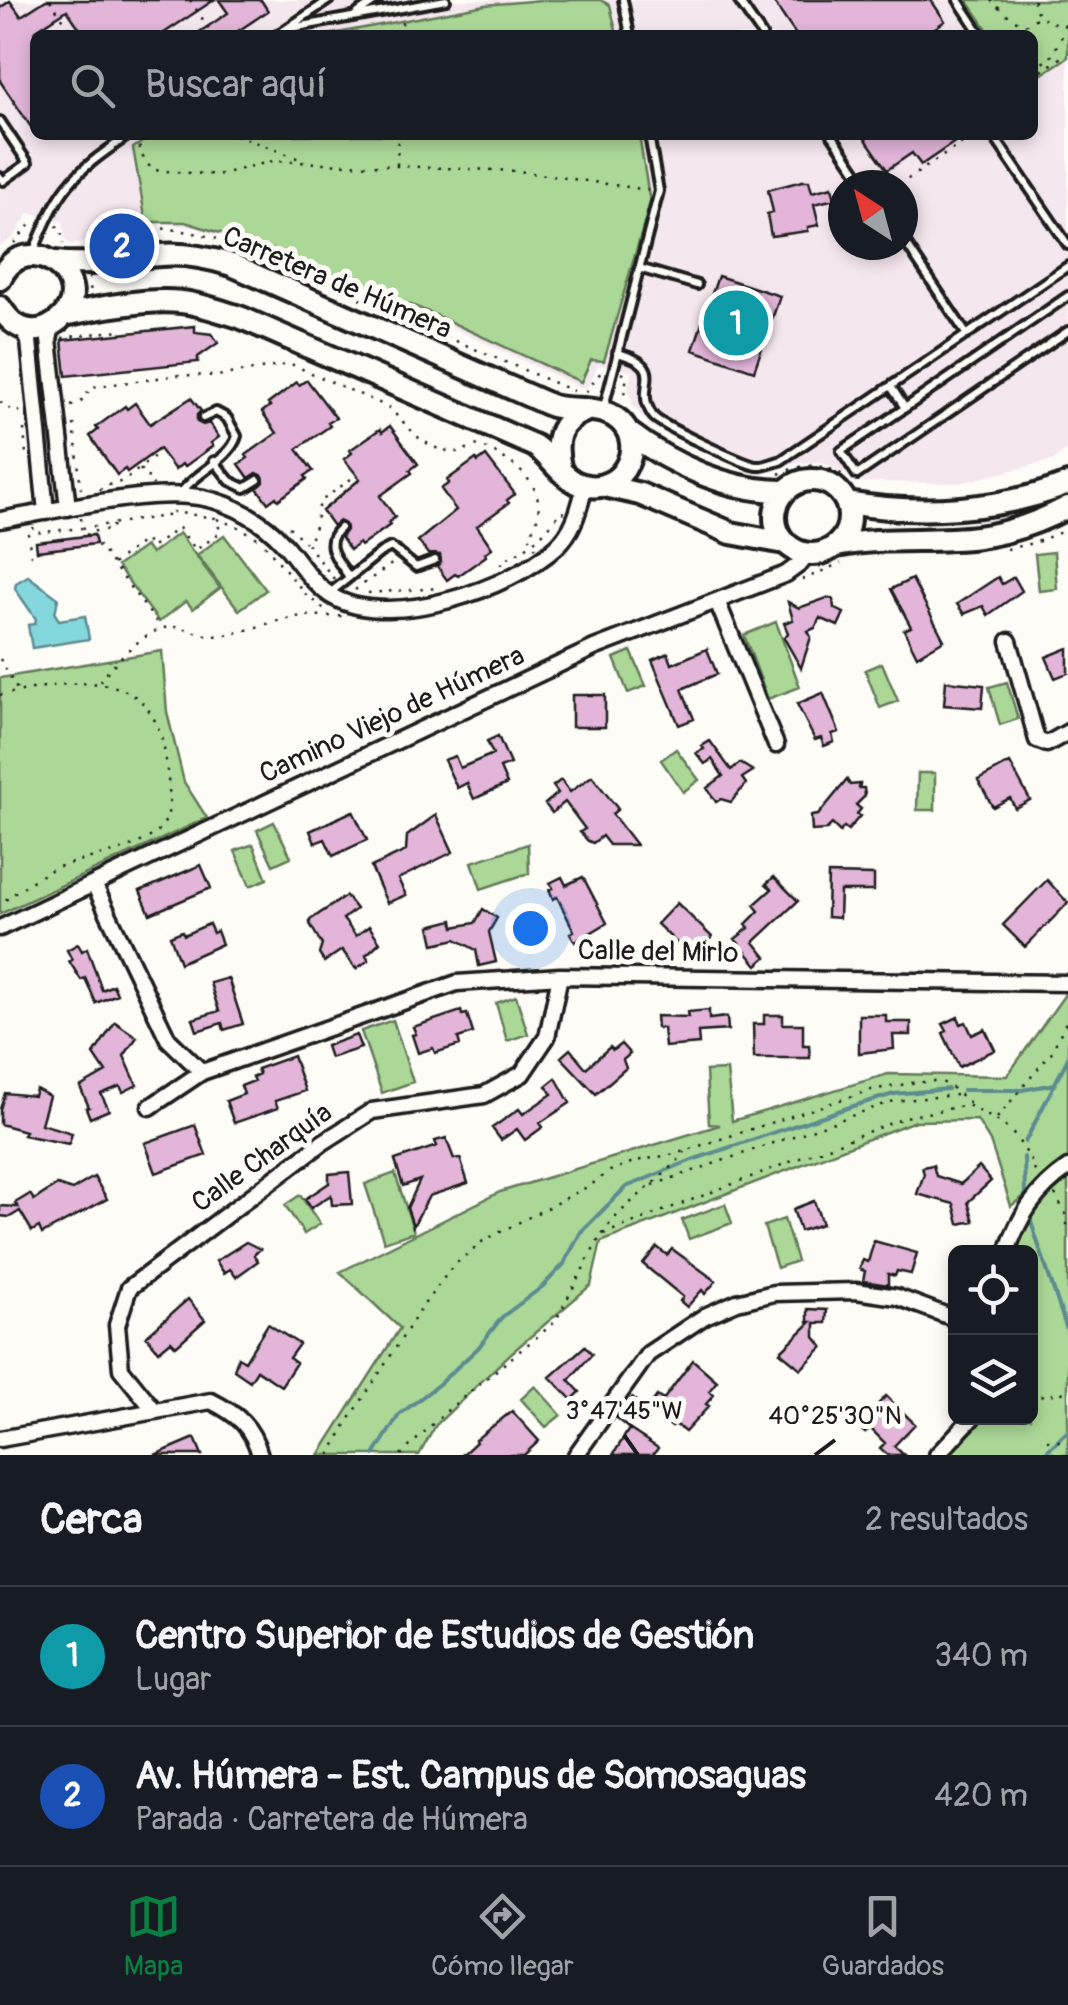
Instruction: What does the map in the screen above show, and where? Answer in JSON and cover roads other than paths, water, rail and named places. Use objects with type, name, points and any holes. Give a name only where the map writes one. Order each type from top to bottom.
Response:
[{"type":"street","name":"Carretera de Húmera","points":[[32,256],[62,256],[86,264],[163,254],[202,256],[266,279],[552,406],[595,411]]},
{"type":"street","points":[[1,268],[32,256]]},
{"type":"street","points":[[62,256],[72,292],[49,340],[68,508]]},
{"type":"street","points":[[8,319],[38,330],[94,309],[179,301],[209,308],[242,318],[534,446],[573,482],[640,494],[731,533],[784,543],[806,554],[844,552],[872,539],[980,537],[1038,522],[1068,507]]},
{"type":"street","points":[[8,319],[29,341],[46,512]]},
{"type":"street","points":[[560,468],[555,446],[561,428],[574,416],[595,411],[618,419],[644,444],[716,478],[744,488],[785,491]]},
{"type":"street","points":[[0,520],[179,495],[205,498],[255,520],[276,536],[328,594],[371,610],[401,609],[459,597],[513,575],[558,546],[595,486],[618,478],[628,464],[632,448],[628,432]]},
{"type":"street","points":[[784,543],[774,522],[776,505],[796,483],[811,480],[836,488],[847,503],[849,524],[844,552]]},
{"type":"street","points":[[847,503],[937,509],[1004,502],[1068,484]]},
{"type":"street","name":"Camino Viejo de Húmera","points":[[0,928],[594,648],[786,574],[806,554]]},
{"type":"street","points":[[716,601],[776,745]]},
{"type":"street","points":[[1009,641],[1037,740],[1046,744],[1068,732]]},
{"type":"street","points":[[94,884],[168,1039],[202,1072]]},
{"type":"street","name":"Calle del Mirlo","points":[[150,1107],[202,1072],[457,983],[560,976],[1068,983]]},
{"type":"street","name":"Calle Charquía","points":[[156,1410],[121,1368],[117,1326],[129,1288],[322,1142],[372,1111],[484,1095],[522,1074],[546,1037],[560,976]]},
{"type":"street","points":[[1009,1245],[1018,1219],[1046,1186],[1068,1168]]},
{"type":"street","points":[[576,1455],[648,1354],[705,1316],[737,1302],[774,1294],[856,1290],[896,1298],[948,1316]]},
{"type":"street","points":[[0,1439],[211,1400],[237,1415],[255,1435],[260,1455]]},
{"type":"street","points":[[937,1455],[965,1425]]},
{"type":"lane","points":[[286,29],[328,0]]},
{"type":"lane","points":[[352,17],[378,0]]},
{"type":"lane","points":[[286,29],[446,0]]},
{"type":"lane","points":[[622,0],[629,30]]},
{"type":"lane","points":[[738,0],[759,30]]},
{"type":"lane","points":[[958,0],[978,30]]},
{"type":"lane","points":[[0,121],[28,163],[3,181],[0,177]]},
{"type":"lane","points":[[32,256],[45,222],[68,182],[122,140]]},
{"type":"lane","points":[[595,411],[617,353],[659,191],[650,140]]},
{"type":"lane","points":[[835,140],[856,170]]},
{"type":"lane","points":[[997,140],[1068,245]]},
{"type":"lane","points":[[917,260],[967,335]]},
{"type":"lane","points":[[617,353],[646,364],[648,406],[661,425],[757,466],[780,461],[1068,266]]},
{"type":"lane","points":[[639,268],[698,286]]},
{"type":"lane","points":[[1068,296],[841,451],[857,475],[1068,332]]},
{"type":"lane","points":[[33,383],[54,380]]},
{"type":"lane","points":[[892,388],[905,408]]},
{"type":"lane","points":[[179,495],[190,479],[234,446],[237,436],[227,418],[216,412],[203,418]]},
{"type":"lane","points":[[214,461],[238,486],[245,488],[258,480]]},
{"type":"lane","points":[[340,528],[330,540],[330,547],[350,577]]},
{"type":"lane","points":[[328,594],[391,547],[416,567],[435,560]]},
{"type":"water","points":[[28,576],[58,598],[55,614],[59,620],[85,616],[89,639],[32,648],[28,625],[35,624],[36,619],[15,589],[16,583]]},
{"type":"waterway","points":[[1025,1142],[1068,1058]]},
{"type":"waterway","points":[[963,1090],[1022,1090],[1055,1084]]},
{"type":"waterway","points":[[374,1455],[399,1415],[478,1348],[502,1317],[542,1287],[564,1264],[581,1232],[626,1187],[692,1160],[850,1107],[894,1094],[948,1089]]},
{"type":"waterway","points":[[1024,1157],[1025,1196]]},
{"type":"waterway","points":[[1030,1219],[1068,1333]]},
{"type":"waterway","points":[[1043,1455],[1068,1431]]},
{"type":"place","name":"Av. Húmera - Est. Campus de Somosaguas","points":[[122,246]]},
{"type":"place","name":"Centro Superior de Estudios de Gestión","points":[[736,323]]}]
